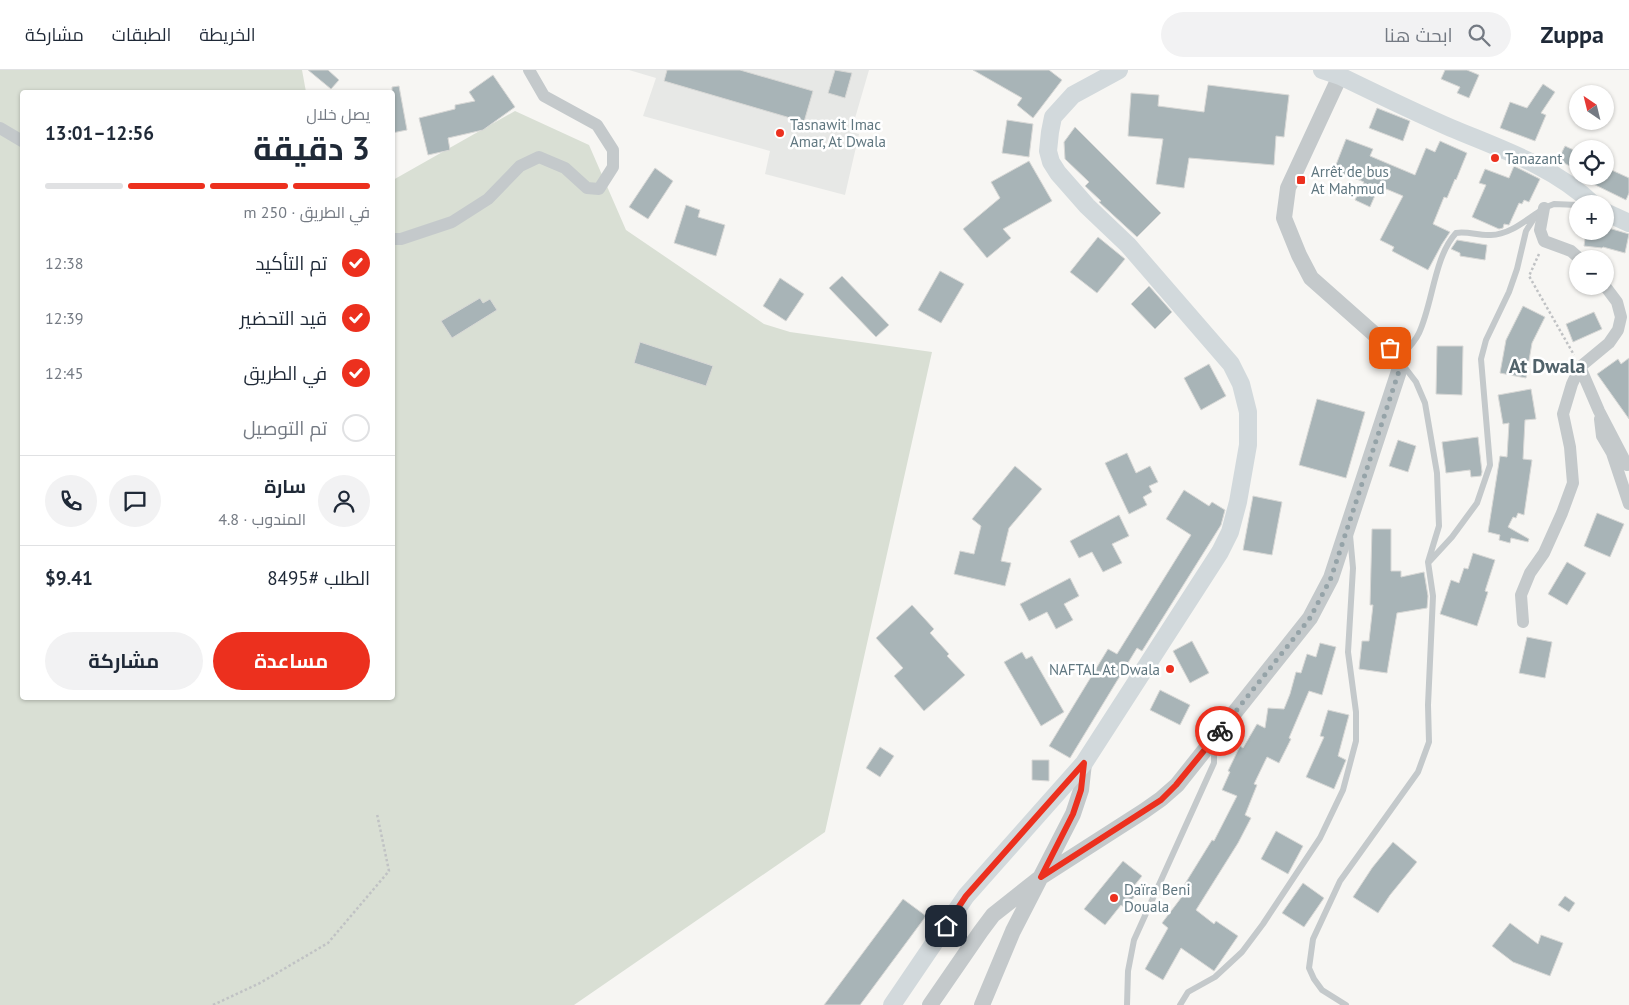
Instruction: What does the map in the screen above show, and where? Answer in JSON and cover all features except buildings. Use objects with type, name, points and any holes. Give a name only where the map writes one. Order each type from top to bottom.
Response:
[{"type":"main road","points":[[892,1005],[966,896],[1084,763],[1220,552],[1232,524],[1248,445],[1248,412],[1241,384],[1231,364],[1214,343],[1128,245],[1087,206],[1064,180],[1051,162],[1048,152],[1053,117],[1073,95],[1119,70]]},
{"type":"main road","points":[[1322,70],[1340,76],[1451,128],[1507,150],[1551,172],[1584,195]]},
{"type":"main road","points":[[1614,216],[1629,223]]},
{"type":"street","points":[[395,239],[452,222],[488,199],[520,166],[539,157],[565,168],[587,188],[599,189],[612,167],[613,150],[597,125],[544,96],[530,70]]},
{"type":"street","points":[[930,1005],[993,915],[1041,877],[1161,800],[1176,785],[1310,618],[1331,578],[1399,371],[1399,358],[1390,348],[1311,278],[1299,255],[1284,218],[1288,188],[1340,76]]},
{"type":"street","points":[[0,128],[20,140]]},
{"type":"street","points":[[1544,208],[1540,230],[1541,236],[1544,241],[1569,250]]},
{"type":"street","points":[[1523,622],[1522,595],[1530,573],[1544,553],[1573,483],[1570,446],[1564,414],[1572,384],[1580,367],[1609,344],[1618,330],[1621,316],[1611,295]]},
{"type":"street","points":[[1580,367],[1627,465]]},
{"type":"street","points":[[1600,411],[1602,436],[1612,453],[1629,504]]},
{"type":"street","points":[[982,1005],[1013,931],[1073,814],[1081,790],[1084,763]]},
{"type":"lane","points":[[1346,1005],[1322,990],[1314,979],[1309,968],[1313,939],[1340,881],[1418,772],[1429,742],[1428,705],[1433,596],[1428,562],[1439,526],[1437,473],[1425,403],[1416,382],[1399,358],[1410,348],[1419,333],[1446,248],[1456,233],[1465,232],[1491,236],[1503,233],[1514,229],[1544,208],[1554,204],[1569,205]]},
{"type":"lane","points":[[1428,562],[1452,537],[1477,503],[1490,465],[1482,359],[1486,340],[1512,284],[1526,231],[1531,222],[1544,208]]},
{"type":"lane","points":[[1180,1005],[1188,992],[1215,977],[1242,952],[1263,924],[1320,838],[1343,790],[1356,741],[1356,712],[1348,652],[1353,568],[1349,524]]},
{"type":"lane","points":[[1127,1005],[1128,971],[1134,940],[1214,763],[1212,742]]},
{"type":"path","points":[[1544,241],[1529,276],[1580,367]]},
{"type":"path","points":[[213,1005],[260,983],[328,943],[389,871],[377,814]]},
{"type":"shaded area","points":[[0,70],[302,70],[306,90],[20,90],[20,700],[395,700],[395,179],[515,111],[589,145],[626,230],[764,324],[790,332],[932,352],[825,832],[574,1005],[0,1005]]},
{"type":"shaded area","name":"Tasnawit Imac Amar, At Dwala","points":[[629,70],[869,70],[851,132],[859,134],[845,195],[765,174],[770,151],[643,116],[656,78]]},
{"type":"way so far","points":[[1220,731],[1310,618],[1331,578],[1399,371],[1399,358],[1390,348]]},
{"type":"place","name":"Tasnawit Imac Amar, At Dwala","points":[[780,133]]},
{"type":"place","name":"Tanazant","points":[[1495,158]]},
{"type":"place","name":"Arrêt de bus At Maḥmud","points":[[1301,180]]},
{"type":"place","name":"NAFTAL At Dwala","points":[[1170,669]]},
{"type":"place","name":"Daïra Beni Douala","points":[[1114,898]]},
{"type":"district","name":"At Dwala","points":[[1547,366]]},
{"type":"route","points":[[946,926],[966,896],[1084,763],[1081,790],[1073,814],[1041,877],[1161,800],[1176,785],[1220,731]]}]
